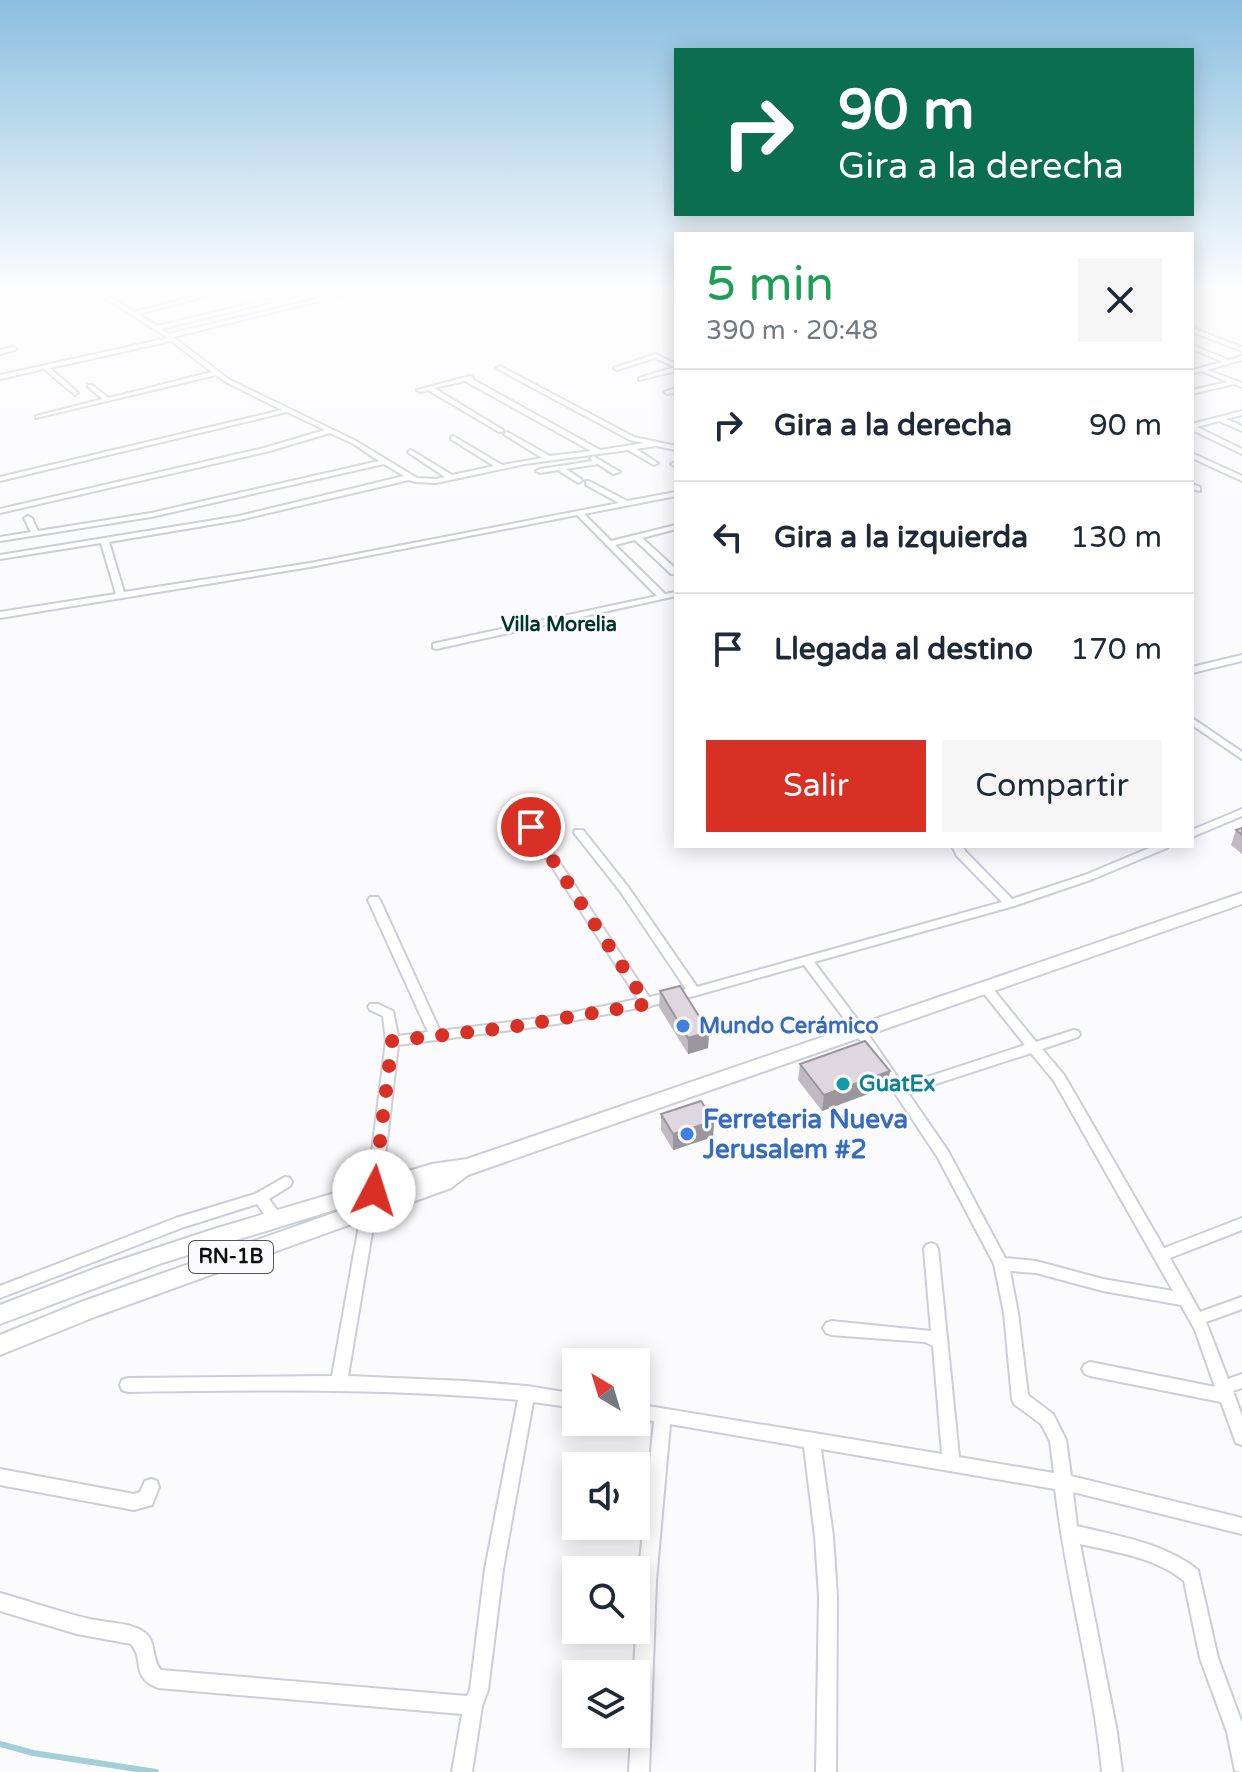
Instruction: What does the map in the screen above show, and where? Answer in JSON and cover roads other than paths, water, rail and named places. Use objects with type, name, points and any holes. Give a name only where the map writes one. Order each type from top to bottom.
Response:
[{"type":"highway","name":"RN-1B","points":[[0,1315],[195,1241],[275,1217],[371,1200],[444,1182],[461,1169],[1242,898]]},
{"type":"highway","name":"RN-1B","points":[[0,1345],[371,1200]]},
{"type":"street","points":[[0,377],[21,372]]},
{"type":"street","points":[[51,372],[75,393]]},
{"type":"street","points":[[641,379],[664,372]]},
{"type":"street","points":[[1210,372],[1238,383]]},
{"type":"street","points":[[38,417],[216,373],[284,411],[354,442],[407,478]]},
{"type":"street","points":[[477,377],[425,389],[548,458]]},
{"type":"street","points":[[139,379],[152,388]]},
{"type":"street","points":[[466,379],[597,451]]},
{"type":"street","points":[[1194,392],[1238,383]]},
{"type":"street","points":[[533,384],[632,439],[674,448]]},
{"type":"street","points":[[90,386],[106,398]]},
{"type":"street","points":[[667,392],[674,390]]},
{"type":"street","points":[[0,479],[284,411]]},
{"type":"street","points":[[1194,426],[1242,413]]},
{"type":"street","points":[[1222,419],[1242,428]]},
{"type":"street","points":[[1194,428],[1242,452]]},
{"type":"street","points":[[0,511],[258,452],[330,431]]},
{"type":"street","points":[[453,438],[500,467]]},
{"type":"street","points":[[0,557],[208,524],[407,478],[425,481],[451,478],[548,458],[655,444]]},
{"type":"street","points":[[628,447],[654,463]]},
{"type":"street","points":[[411,452],[451,478]]},
{"type":"street","points":[[587,452],[616,472]]},
{"type":"street","points":[[1194,456],[1242,479]]},
{"type":"street","points":[[0,539],[198,506],[384,462]]},
{"type":"street","points":[[540,471],[599,462]]},
{"type":"street","points":[[559,468],[578,481]]},
{"type":"street","points":[[589,483],[627,504]]},
{"type":"street","points":[[0,615],[296,568],[674,494]]},
{"type":"street","points":[[198,506],[208,524]]},
{"type":"street","points":[[580,514],[663,597]]},
{"type":"street","points":[[151,515],[155,533]]},
{"type":"street","points":[[28,518],[35,533]]},
{"type":"street","points":[[609,544],[674,528]]},
{"type":"street","points":[[637,537],[674,572]]},
{"type":"street","points":[[105,542],[121,595]]},
{"type":"street","points":[[436,646],[674,594]]},
{"type":"street","points":[[1194,670],[1242,658]]},
{"type":"street","points":[[1194,722],[1242,756]]},
{"type":"street","points":[[1194,833],[1242,812]]},
{"type":"street","points":[[531,827],[647,1004]]},
{"type":"street","points":[[579,832],[624,889],[694,992]]},
{"type":"street","points":[[958,848],[1010,903]]},
{"type":"street","points":[[392,1041],[505,1028],[647,1004],[1010,903],[1089,877],[1158,848]]},
{"type":"street","points":[[374,900],[436,1036]]},
{"type":"street","points":[[806,960],[859,1030],[955,1175],[1001,1264],[1011,1313],[1020,1399],[1042,1414],[1055,1431],[1064,1473],[1062,1482],[1069,1533],[1108,1732],[1112,1772]]},
{"type":"street","points":[[985,987],[1059,1078],[1198,1319],[1242,1438]]},
{"type":"street","points":[[339,1382],[371,1200],[392,1041],[389,1014],[374,1007]]},
{"type":"street","points":[[899,1091],[1074,1034]]},
{"type":"street","points":[[0,1292],[181,1222],[260,1198],[285,1182]]},
{"type":"street","points":[[260,1198],[275,1217]]},
{"type":"street","points":[[1161,1255],[1242,1224]]},
{"type":"street","points":[[931,1249],[951,1461]]},
{"type":"street","points":[[1001,1264],[1036,1267],[1103,1285],[1186,1299]]},
{"type":"street","points":[[1198,1319],[1242,1303]]},
{"type":"street","points":[[831,1328],[927,1336],[939,1342]]},
{"type":"street","points":[[1090,1369],[1224,1392],[1242,1381]]},
{"type":"street","points":[[128,1385],[339,1382],[527,1393],[562,1399]]},
{"type":"street","points":[[462,1772],[473,1706],[479,1690],[494,1569],[527,1393]]},
{"type":"street","points":[[650,1414],[812,1443],[951,1461],[1062,1482],[1242,1526]]},
{"type":"street","points":[[639,1772],[647,1581],[663,1416]]},
{"type":"street","points":[[812,1443],[828,1596],[826,1772]]},
{"type":"street","points":[[0,1477],[134,1502],[146,1499],[151,1487]]},
{"type":"street","points":[[1069,1533],[1153,1556],[1176,1565],[1192,1576],[1209,1658],[1234,1707],[1242,1764]]},
{"type":"street","points":[[0,1602],[47,1613],[90,1629],[137,1638],[142,1644],[149,1672],[158,1679],[473,1706]]},
{"type":"waterway","points":[[0,1744],[33,1753],[156,1772]]},
{"type":"place","name":"Mundo Cerámico","points":[[683,1026]]},
{"type":"place","name":"GuatEx","points":[[843,1084]]},
{"type":"place","name":"Ferreteria Nueva Jerusalem #2","points":[[687,1134]]},
{"type":"district","name":"Villa Morelia","points":[[559,625]]}]
